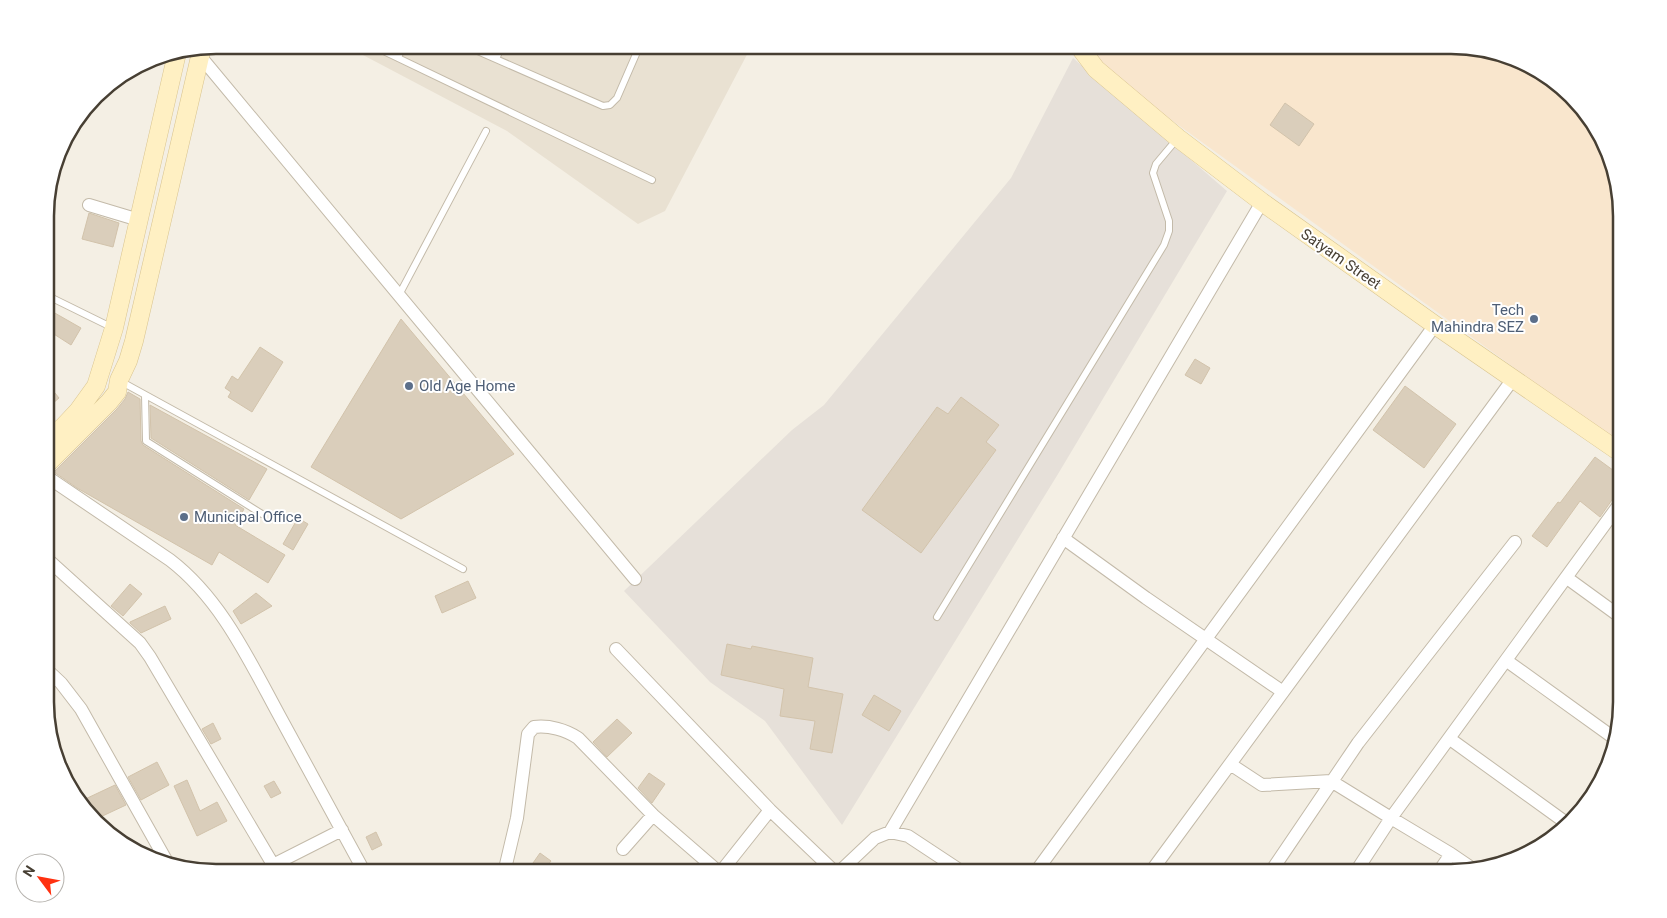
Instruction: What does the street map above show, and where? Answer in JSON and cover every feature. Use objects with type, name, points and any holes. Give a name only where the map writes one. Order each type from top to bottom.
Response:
[{"type":"street","points":[[203,54],[399,295],[635,579]]},
{"type":"street","name":"Satyam Street","points":[[1085,54],[1096,69],[1178,138],[1262,202],[1435,325],[1613,448]]},
{"type":"street","points":[[54,457],[117,392],[119,380],[128,361],[134,341],[200,55]]},
{"type":"street","points":[[54,434],[63,427],[96,386],[114,328],[177,59]]},
{"type":"street","points":[[890,832],[1262,202]]},
{"type":"street","points":[[89,205],[139,220]]},
{"type":"street","points":[[1042,864],[1435,325]]},
{"type":"street","points":[[100,369],[119,380]]},
{"type":"street","points":[[1157,864],[1513,379]]},
{"type":"street","points":[[54,481],[170,560],[198,586],[235,634],[360,864]]},
{"type":"street","points":[[1361,864],[1391,818],[1613,513]]},
{"type":"street","points":[[1063,538],[1283,692]]},
{"type":"street","points":[[1276,864],[1358,743],[1515,542]]},
{"type":"street","points":[[54,565],[140,643],[273,864]]},
{"type":"street","points":[[1567,578],[1613,611]]},
{"type":"street","points":[[616,649],[770,810],[827,864]]},
{"type":"street","points":[[1507,661],[1610,735]]},
{"type":"street","points":[[54,676],[62,683],[81,709],[164,856]]},
{"type":"street","points":[[506,864],[517,818],[528,734],[534,727],[563,730],[578,738],[653,814],[710,864]]},
{"type":"street","points":[[1450,739],[1562,820]]},
{"type":"street","points":[[1230,764],[1262,786],[1331,781],[1464,864]]},
{"type":"street","points":[[727,864],[770,810]]},
{"type":"street","points":[[623,849],[653,814]]},
{"type":"street","points":[[284,864],[342,830]]},
{"type":"street","points":[[847,864],[875,838],[890,832],[908,836],[950,864]]},
{"type":"street","points":[[1444,864],[1451,854]]},
{"type":"lane","points":[[390,54],[652,180]]},
{"type":"lane","points":[[398,58],[400,54]]},
{"type":"lane","points":[[485,54],[602,106],[610,105],[617,98],[636,54]]},
{"type":"lane","points":[[496,59],[498,54]]},
{"type":"lane","points":[[399,295],[486,132]]},
{"type":"lane","points":[[937,617],[1164,244],[1169,231],[1169,222],[1153,173],[1156,164],[1178,138]]},
{"type":"lane","points":[[54,300],[114,328]]},
{"type":"lane","points":[[119,380],[462,569]]},
{"type":"lane","points":[[146,395],[146,441],[262,514]]},
{"type":"shaded area","points":[[361,54],[747,54],[665,211],[638,224],[507,131]]},
{"type":"shaded area","name":"Tech Mahindra SEZ","points":[[1091,54],[1462,54],[1503,62],[1523,70],[1541,81],[1573,109],[1586,126],[1597,144],[1610,184],[1613,216],[1613,439],[1087,59]]},
{"type":"shaded area","points":[[1073,58],[1227,191],[1058,474],[842,825],[765,721],[710,682],[624,591],[792,430],[824,405],[1011,178]]},
{"type":"building","points":[[1285,103],[1314,124],[1299,146],[1270,125]]},
{"type":"building","points":[[89,213],[119,223],[113,247],[82,239]]},
{"type":"building","points":[[54,313],[81,328],[71,345],[54,334]]},
{"type":"building","name":"Old Age Home","points":[[401,319],[514,454],[401,519],[311,467]]},
{"type":"building","points":[[260,347],[283,362],[252,412],[228,397],[231,392],[225,388],[232,376],[238,380]]},
{"type":"building","points":[[1195,359],[1210,368],[1201,384],[1185,375]]},
{"type":"building","points":[[1405,386],[1456,424],[1424,468],[1373,430]]},
{"type":"building","points":[[54,392],[59,398],[54,402]]},
{"type":"building","name":"Municipal Office","points":[[128,392],[140,399],[141,441],[143,445],[244,509],[235,525],[285,555],[268,583],[219,552],[212,565],[77,488],[54,472],[117,409]]},
{"type":"building","points":[[961,397],[999,425],[986,442],[996,450],[921,553],[862,510],[937,407],[948,414]]},
{"type":"building","points":[[150,405],[267,469],[249,500],[151,438]]},
{"type":"building","points":[[1595,457],[1613,470],[1613,498],[1600,517],[1580,501],[1547,547],[1532,536],[1558,502],[1560,503]]},
{"type":"building","points":[[298,518],[308,524],[293,550],[283,544]]},
{"type":"building","points":[[468,581],[476,598],[442,613],[435,596]]},
{"type":"building","points":[[130,584],[142,594],[123,616],[111,606]]},
{"type":"building","points":[[256,593],[272,606],[241,624],[233,611]]},
{"type":"building","points":[[165,606],[171,619],[141,633],[130,623],[130,622]]},
{"type":"building","points":[[727,644],[751,649],[752,646],[813,658],[808,687],[843,694],[832,753],[810,749],[815,721],[780,716],[784,689],[721,675]]},
{"type":"building","points":[[874,695],[901,711],[889,731],[862,715]]},
{"type":"building","points":[[617,719],[632,733],[607,757],[593,742]]},
{"type":"building","points":[[213,723],[221,739],[211,744],[202,729]]},
{"type":"building","points":[[157,762],[169,785],[141,800],[128,777]]},
{"type":"building","points":[[649,773],[665,784],[652,803],[638,788]]},
{"type":"building","points":[[187,780],[200,811],[217,802],[227,821],[197,836],[174,786]]},
{"type":"building","points":[[274,781],[281,793],[271,798],[264,786]]},
{"type":"building","points":[[115,785],[126,805],[101,817],[86,799]]},
{"type":"building","points":[[376,832],[382,845],[372,850],[366,837]]},
{"type":"building","points":[[540,853],[551,861],[549,864],[533,863]]},
{"type":"place","name":"Tech Mahindra SEZ","points":[[1534,319]]},
{"type":"place","name":"Old Age Home","points":[[409,386]]},
{"type":"place","name":"Municipal Office","points":[[184,517]]}]
